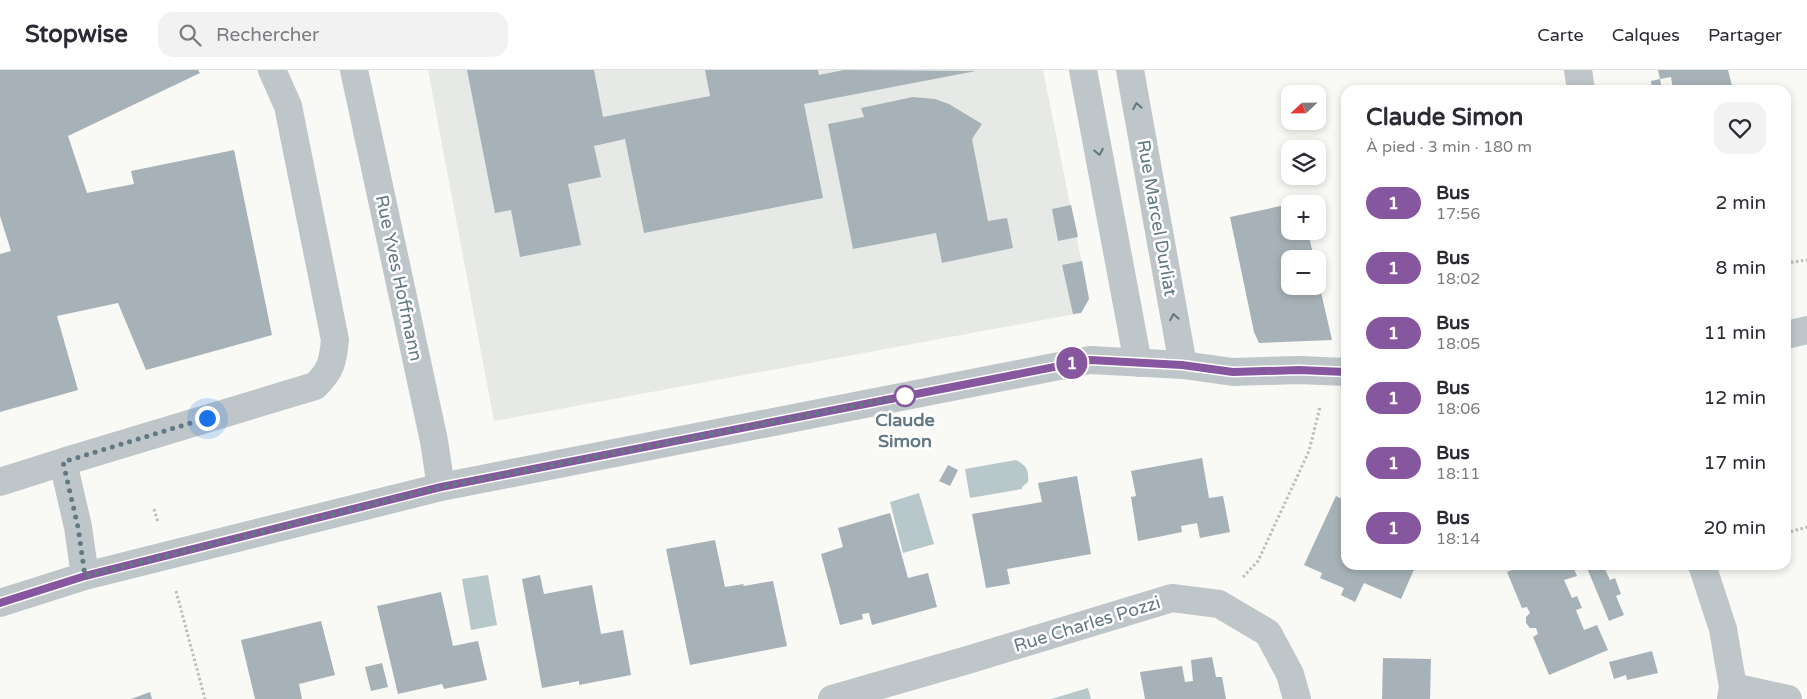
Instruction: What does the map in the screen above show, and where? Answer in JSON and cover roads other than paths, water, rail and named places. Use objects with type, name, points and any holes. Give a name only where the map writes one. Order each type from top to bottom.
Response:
[{"type":"street","points":[[0,482],[315,386],[324,377],[333,362],[335,340],[288,106],[272,70]]},
{"type":"street","name":"Rue Yves Hoffmann","points":[[354,70],[434,441],[441,487]]},
{"type":"street","points":[[1083,70],[1138,363]]},
{"type":"street","name":"Rue Marcel Durliat","points":[[1130,70],[1182,365]]},
{"type":"street","points":[[1578,70],[1580,85]]},
{"type":"street","points":[[1791,334],[1807,330]]},
{"type":"street","points":[[0,603],[85,576],[441,487],[1090,360],[1182,365],[1233,372],[1299,370],[1341,372]]},
{"type":"street","points":[[63,462],[78,527],[85,576]]},
{"type":"street","points":[[1704,570],[1722,629],[1732,693],[1788,699]]},
{"type":"street","name":"Rue Charles Pozzi","points":[[832,699],[971,660],[1172,598],[1219,604],[1268,633],[1290,674],[1297,699]]},
{"type":"place","name":"Claude Simon","points":[[905,396]]}]
